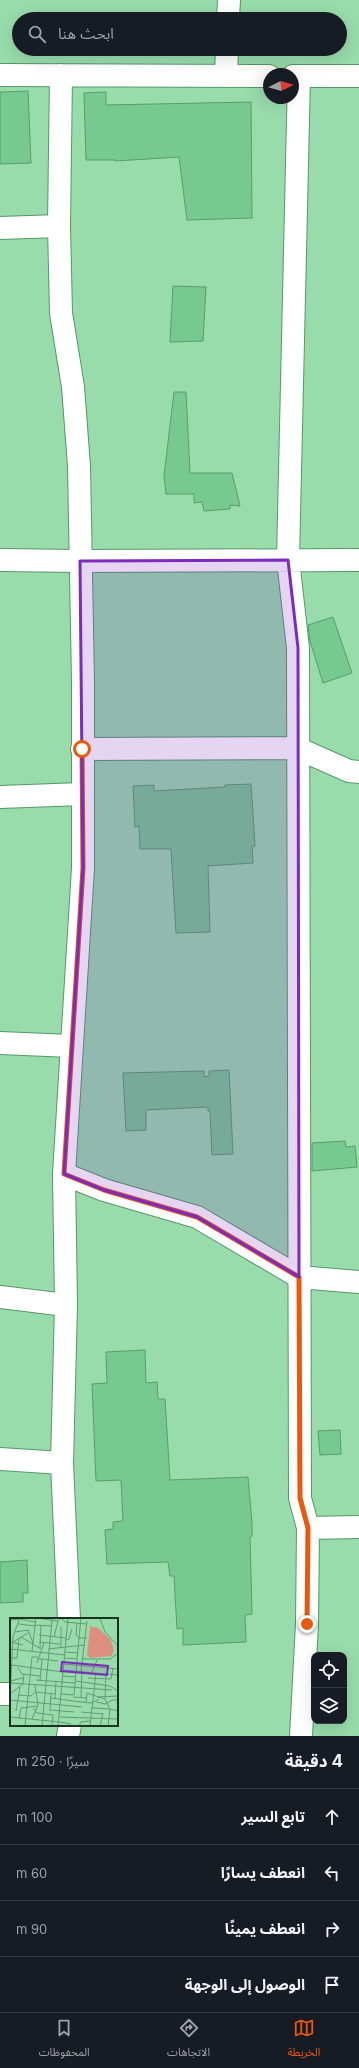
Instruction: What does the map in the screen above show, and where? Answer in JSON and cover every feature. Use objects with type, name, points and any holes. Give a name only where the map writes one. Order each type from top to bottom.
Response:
[{"type":"street","points":[[228,12],[229,0]]},
{"type":"street","points":[[226,76],[227,56]]},
{"type":"street","points":[[0,75],[263,76]]},
{"type":"street","points":[[61,75],[59,226],[60,313],[73,387],[79,466],[83,868],[64,1174],[66,1305],[62,1463],[69,1618]]},
{"type":"street","points":[[299,76],[359,76]]},
{"type":"street","points":[[296,104],[288,560],[298,648],[297,748],[300,1498],[308,1528],[307,1624],[301,1736]]},
{"type":"street","points":[[0,228],[59,226]]},
{"type":"street","points":[[0,560],[359,560]]},
{"type":"street","points":[[82,749],[297,748],[349,771],[359,772]]},
{"type":"street","points":[[0,797],[82,794]]},
{"type":"street","points":[[0,1043],[71,1046]]},
{"type":"street","points":[[64,1174],[104,1190],[197,1217],[299,1277],[359,1282]]},
{"type":"street","points":[[0,1297],[66,1305]]},
{"type":"street","points":[[0,1459],[62,1463]]},
{"type":"street","points":[[308,1528],[359,1527]]},
{"type":"street","points":[[68,1736],[70,1726]]},
{"type":"highlighted area","points":[[288,560],[298,648],[299,1277],[197,1217],[104,1190],[64,1174],[83,868],[80,561]]},
{"type":"building","points":[[28,91],[31,163],[0,164],[0,92]]},
{"type":"building","points":[[106,92],[106,105],[251,102],[252,218],[187,220],[179,157],[115,161],[86,160],[84,93]]},
{"type":"building","points":[[173,286],[206,287],[203,341],[170,342]]},
{"type":"building","points":[[174,392],[186,392],[190,473],[232,473],[240,506],[230,505],[230,509],[204,511],[202,502],[194,503],[194,494],[166,494],[164,476]]},
{"type":"building","points":[[333,617],[352,673],[323,683],[310,641],[308,625]]},
{"type":"building","points":[[251,784],[255,846],[252,847],[253,863],[208,866],[210,932],[176,933],[171,849],[140,849],[139,826],[135,827],[133,786],[154,785],[154,791]]},
{"type":"building","points":[[229,1070],[233,1154],[212,1155],[210,1111],[208,1111],[208,1107],[146,1110],[146,1130],[126,1131],[123,1073],[204,1071],[204,1077],[209,1076],[209,1071]]},
{"type":"building","points":[[345,1141],[346,1147],[355,1146],[357,1167],[312,1171],[312,1143]]},
{"type":"building","points":[[145,1350],[146,1383],[157,1382],[158,1399],[165,1399],[170,1480],[248,1477],[252,1523],[252,1536],[250,1537],[252,1614],[245,1615],[246,1642],[183,1645],[183,1628],[177,1629],[174,1576],[170,1576],[168,1562],[107,1564],[105,1530],[113,1529],[113,1522],[123,1521],[121,1480],[96,1481],[92,1384],[107,1383],[106,1352]]},
{"type":"building","points":[[340,1430],[341,1454],[320,1455],[318,1431]]},
{"type":"building","points":[[27,1560],[28,1593],[23,1593],[23,1602],[0,1603],[0,1562]]},
{"type":"route","points":[[82,749],[83,868],[64,1174],[104,1190],[197,1217],[299,1277],[300,1498],[308,1528],[307,1624]]}]
